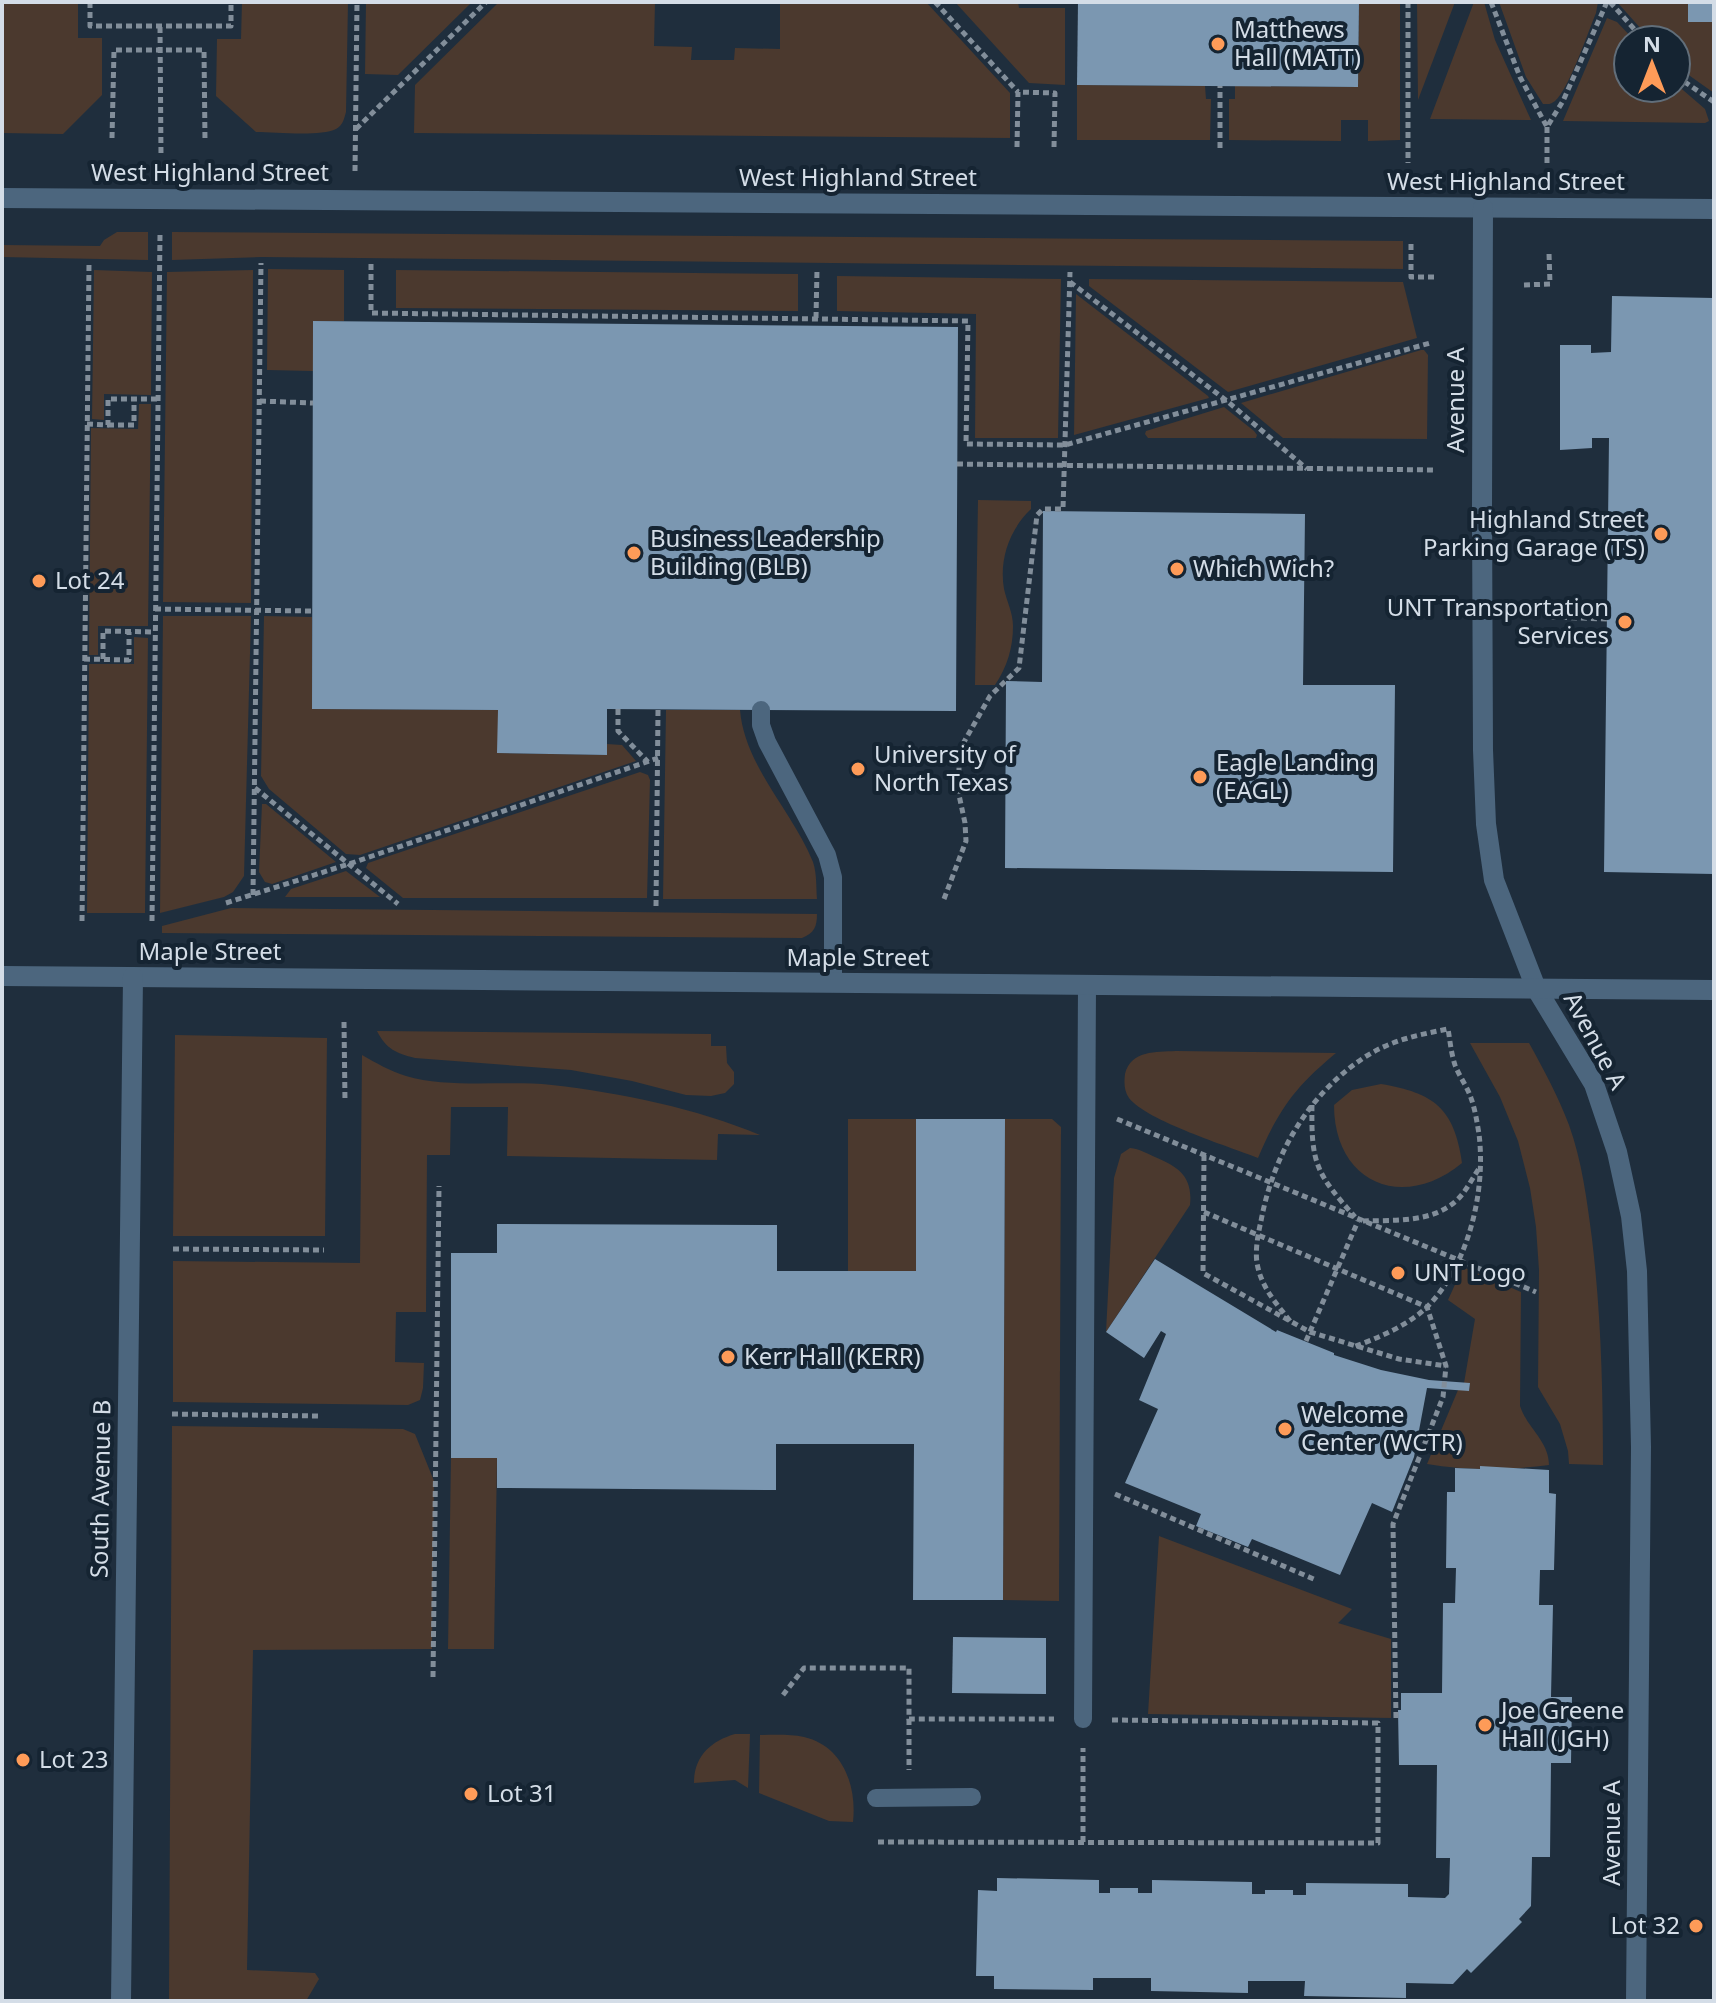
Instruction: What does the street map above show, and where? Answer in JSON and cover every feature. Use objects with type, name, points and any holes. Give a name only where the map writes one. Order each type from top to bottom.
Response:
[{"type":"street","name":"West Highland Street","points":[[2,198],[1714,209]]},
{"type":"street","name":"Avenue A","points":[[1483,208],[1482,521],[1486,824],[1494,880],[1536,988],[1594,1084],[1617,1152],[1631,1216],[1637,1271],[1641,1447],[1636,2001]]},
{"type":"street","name":"Maple Street","points":[[2,976],[1714,990]]},
{"type":"street","name":"South Avenue B","points":[[121,2001],[133,977]]},
{"type":"lane","points":[[761,710],[761,725],[767,742],[827,855],[833,877],[833,983]]},
{"type":"lane","points":[[1083,1719],[1087,986]]},
{"type":"lane","points":[[876,1798],[972,1797]]},
{"type":"path","points":[[90,2],[90,26],[160,27],[231,26],[231,2]]},
{"type":"path","points":[[357,2],[355,130],[486,2]]},
{"type":"path","points":[[935,2],[1018,92],[1017,147]]},
{"type":"path","points":[[1408,2],[1408,163]]},
{"type":"path","points":[[1491,2],[1520,77],[1547,127],[1547,164]]},
{"type":"path","points":[[1547,127],[1563,101],[1609,2],[1629,24]]},
{"type":"path","points":[[160,27],[161,156]]},
{"type":"path","points":[[112,138],[114,50],[204,50],[205,141]]},
{"type":"path","points":[[1220,86],[1220,148]]},
{"type":"path","points":[[1692,87],[1714,102]]},
{"type":"path","points":[[1018,92],[1055,93],[1054,147]]},
{"type":"path","points":[[152,921],[160,235]]},
{"type":"path","points":[[1411,244],[1411,277],[1438,277]]},
{"type":"path","points":[[1524,285],[1550,284],[1549,253]]},
{"type":"path","points":[[253,895],[261,263]]},
{"type":"path","points":[[82,921],[89,264]]},
{"type":"path","points":[[371,264],[371,313],[968,321],[966,444],[1065,445],[1430,343]]},
{"type":"path","points":[[816,318],[817,269]]},
{"type":"path","points":[[944,899],[966,841],[959,795],[959,761],[964,742],[990,696],[1019,668],[1037,515],[1043,509],[1063,509],[1070,272]]},
{"type":"path","points":[[1070,282],[1227,401],[1307,469]]},
{"type":"path","points":[[108,425],[108,399],[158,399]]},
{"type":"path","points":[[87,424],[134,425],[134,399]]},
{"type":"path","points":[[260,401],[313,403]]},
{"type":"path","points":[[957,464],[1436,470]]},
{"type":"path","points":[[155,609],[312,611]]},
{"type":"path","points":[[1551,617],[1607,619]]},
{"type":"path","points":[[103,659],[103,631],[155,632]]},
{"type":"path","points":[[84,659],[129,660],[129,632]]},
{"type":"path","points":[[618,709],[618,731],[648,762]]},
{"type":"path","points":[[656,906],[658,710]]},
{"type":"path","points":[[226,903],[658,758]]},
{"type":"path","points":[[254,787],[398,904]]},
{"type":"path","points":[[344,1022],[345,1102]]},
{"type":"path","points":[[1290,1321],[1264,1287],[1256,1261],[1258,1234],[1271,1182],[1293,1132],[1336,1077],[1364,1057],[1397,1040],[1448,1029],[1455,1065],[1471,1099],[1479,1134],[1480,1166],[1475,1205],[1459,1261],[1427,1307],[1377,1339],[1353,1347]]},
{"type":"path","points":[[1312,1104],[1312,1142],[1318,1170],[1358,1221]]},
{"type":"path","points":[[1086,1107],[1536,1292]]},
{"type":"path","points":[[1204,1155],[1203,1273],[1310,1332],[1399,1359],[1446,1366]]},
{"type":"path","points":[[1358,1221],[1433,1215],[1458,1199],[1480,1166]]},
{"type":"path","points":[[433,1677],[439,1186]]},
{"type":"path","points":[[1204,1212],[1427,1307],[1446,1366],[1443,1397],[1393,1524],[1396,1719]]},
{"type":"path","points":[[1306,1341],[1358,1221]]},
{"type":"path","points":[[173,1249],[324,1250]]},
{"type":"path","points":[[172,1414],[318,1416]]},
{"type":"path","points":[[1084,1492],[1114,1494],[1316,1580]]},
{"type":"path","points":[[783,1695],[804,1668],[909,1668],[909,1719],[1378,1723],[1378,1843],[878,1842]]},
{"type":"path","points":[[1083,1719],[1083,1842]]},
{"type":"shaded area","points":[[2,2],[78,2],[78,38],[102,38],[102,95],[63,134],[2,133]]},
{"type":"shaded area","points":[[242,2],[348,2],[346,112],[338,127],[309,133],[256,132],[216,96],[217,39],[241,39]]},
{"type":"shaded area","points":[[366,2],[472,2],[398,75],[365,74]]},
{"type":"shaded area","points":[[499,2],[655,2],[654,46],[692,47],[691,60],[734,60],[735,48],[780,49],[780,2],[926,2],[1010,93],[1010,138],[414,133],[415,85]]},
{"type":"shaded area","points":[[955,2],[1018,2],[1019,8],[1065,8],[1065,85],[1029,83]]},
{"type":"shaded area","points":[[1359,2],[1400,2],[1400,140],[1368,141],[1368,120],[1341,120],[1341,141],[1229,140],[1229,99],[1235,99],[1235,86],[1358,87]]},
{"type":"shaded area","points":[[1417,2],[1455,2],[1418,100]]},
{"type":"shaded area","points":[[1474,2],[1484,2],[1495,40],[1531,120],[1430,119]]},
{"type":"shaded area","points":[[1499,2],[1598,2],[1572,73],[1552,103],[1543,104],[1526,77]]},
{"type":"shaded area","points":[[1617,2],[1688,2],[1688,22],[1714,22],[1714,93],[1692,77],[1692,24],[1637,24]]},
{"type":"shaded area","points":[[1607,18],[1619,24],[1612,24],[1612,104],[1692,104],[1692,98],[1705,109],[1709,121],[1705,123],[1563,121]]},
{"type":"shaded area","points":[[1077,85],[1205,86],[1206,99],[1211,99],[1210,140],[1077,140]]},
{"type":"shaded area","points":[[117,232],[148,232],[148,260],[2,257],[2,245],[100,246]]},
{"type":"shaded area","points":[[172,232],[1403,241],[1403,269],[261,257],[172,260]]},
{"type":"shaded area","points":[[268,269],[344,270],[344,321],[314,321],[313,371],[267,370]]},
{"type":"shaded area","points":[[94,270],[152,272],[151,395],[104,394],[104,420],[92,419]]},
{"type":"shaded area","points":[[253,270],[251,603],[163,602],[167,272]]},
{"type":"shaded area","points":[[396,270],[798,274],[798,311],[396,308]]},
{"type":"shaded area","points":[[837,276],[1061,279],[1058,438],[975,438],[976,314],[837,311]]},
{"type":"shaded area","points":[[1089,279],[1403,282],[1417,338],[1228,392],[1089,286]]},
{"type":"shaded area","points":[[1076,294],[1208,396],[1209,398],[1074,435]]},
{"type":"shaded area","points":[[1421,350],[1428,355],[1427,439],[1283,438],[1241,403]]},
{"type":"shaded area","points":[[139,404],[151,404],[148,626],[98,626],[98,655],[89,655],[91,428],[138,429]]},
{"type":"shaded area","points":[[1224,407],[1254,431],[1256,438],[1148,438],[1145,434],[1146,431]]},
{"type":"shaded area","points":[[978,500],[1031,501],[1031,509],[1011,536],[1005,556],[1004,589],[1013,634],[1008,657],[995,685],[975,685]]},
{"type":"shaded area","points":[[163,616],[251,616],[244,876],[233,892],[224,897],[160,913]]},
{"type":"shaded area","points":[[264,616],[312,617],[312,709],[498,710],[498,753],[606,755],[607,744],[622,745],[636,761],[360,855],[346,854],[269,789],[261,776]]},
{"type":"shaded area","points":[[134,637],[148,638],[145,913],[87,913],[89,664],[134,664]]},
{"type":"shaded area","points":[[666,710],[740,710],[744,731],[760,769],[813,862],[817,899],[663,899]]},
{"type":"shaded area","points":[[640,772],[648,775],[650,780],[647,898],[403,898],[366,868],[368,863]]},
{"type":"shaded area","points":[[262,804],[266,804],[336,862],[272,884],[265,882],[259,872]]},
{"type":"shaded area","points":[[346,871],[380,897],[285,897],[291,889]]},
{"type":"shaded area","points":[[231,908],[817,914],[814,929],[802,938],[162,933],[162,926]]},
{"type":"shaded area","points":[[377,1031],[711,1034],[711,1046],[726,1046],[727,1063],[734,1072],[734,1084],[725,1093],[686,1095],[571,1070],[415,1058],[392,1049]]},
{"type":"shaded area","points":[[175,1035],[327,1038],[325,1236],[173,1236]]},
{"type":"shaded area","points":[[1470,1043],[1529,1043],[1565,1114],[1574,1139],[1586,1196],[1595,1267],[1601,1352],[1603,1465],[1569,1464],[1560,1424],[1538,1387],[1539,1270],[1530,1188],[1518,1141],[1500,1097]]},
{"type":"shaded area","points":[[1176,1051],[1336,1053],[1309,1077],[1290,1100],[1258,1158],[1170,1124],[1138,1107],[1129,1098],[1125,1074],[1133,1060],[1145,1054]]},
{"type":"shaded area","points":[[362,1055],[394,1072],[423,1080],[552,1085],[605,1092],[684,1109],[760,1135],[718,1134],[717,1160],[507,1156],[508,1107],[451,1107],[450,1155],[427,1155],[426,1312],[396,1312],[395,1362],[424,1363],[420,1400],[408,1405],[173,1402],[173,1261],[360,1263]]},
{"type":"shaded area","points":[[1381,1084],[1415,1092],[1438,1106],[1453,1129],[1462,1163],[1440,1178],[1417,1186],[1396,1187],[1376,1182],[1359,1171],[1346,1154],[1337,1132],[1334,1105],[1352,1090]]},
{"type":"shaded area","points":[[848,1119],[916,1119],[916,1271],[848,1271]]},
{"type":"shaded area","points":[[1005,1119],[1052,1119],[1061,1127],[1059,1601],[1003,1600]]},
{"type":"shaded area","points":[[1130,1148],[1164,1161],[1183,1174],[1189,1187],[1190,1205],[1106,1332],[1114,1178],[1121,1154]]},
{"type":"shaded area","points":[[1463,1267],[1521,1292],[1520,1406],[1542,1442],[1549,1465],[1488,1469],[1427,1464],[1458,1390],[1469,1390],[1470,1383],[1464,1383],[1475,1319],[1448,1300]]},
{"type":"shaded area","points":[[172,1426],[403,1429],[415,1434],[434,1481],[432,1649],[253,1650],[247,1970],[315,1973],[319,1979],[306,2001],[169,2001]]},
{"type":"shaded area","points":[[451,1458],[497,1458],[494,1649],[448,1649]]},
{"type":"shaded area","points":[[1159,1536],[1352,1609],[1338,1623],[1391,1639],[1391,1718],[1148,1714]]},
{"type":"shaded area","points":[[735,1734],[750,1734],[748,1788],[735,1780],[694,1783],[697,1765],[711,1745]]},
{"type":"shaded area","points":[[760,1735],[804,1737],[829,1749],[845,1769],[850,1782],[853,1822],[829,1821],[759,1793]]},
{"type":"building","name":"Matthews Hall (MATT)","points":[[1078,2],[1359,2],[1358,87],[1077,85]]},
{"type":"building","points":[[1688,2],[1714,2],[1714,22],[1688,22]]},
{"type":"building","name":"Highland Street Parking Garage (TS)","points":[[1612,296],[1714,298],[1714,874],[1604,872],[1609,438],[1592,438],[1592,448],[1560,450],[1560,345],[1591,345],[1591,353],[1611,352]]},
{"type":"building","name":"Business Leadership Building (BLB)","points":[[313,321],[958,327],[956,711],[607,709],[607,755],[497,753],[498,710],[312,709]]},
{"type":"building","name":"Eagle Landing (EAGL)","points":[[1043,511],[1305,514],[1303,685],[1395,685],[1393,872],[1005,868],[1006,681],[1042,682]]},
{"type":"building","name":"Kerr Hall (KERR)","points":[[916,1119],[1005,1119],[1003,1600],[913,1600],[914,1444],[776,1444],[776,1490],[497,1488],[497,1458],[451,1458],[451,1253],[497,1253],[497,1224],[777,1225],[777,1271],[916,1271]]},
{"type":"building","name":"Welcome Center (WCTR)","points":[[1155,1259],[1276,1332],[1334,1355],[1381,1370],[1429,1380],[1470,1383],[1469,1391],[1427,1388],[1414,1457],[1392,1512],[1372,1503],[1340,1575],[1252,1539],[1248,1547],[1196,1526],[1201,1514],[1125,1483],[1158,1409],[1139,1400],[1166,1334],[1161,1331],[1144,1358],[1106,1332]]},
{"type":"building","name":"Joe Greene Hall (JGH)","points":[[1480,1466],[1549,1470],[1549,1493],[1556,1494],[1554,1570],[1540,1570],[1539,1605],[1553,1605],[1551,1697],[1572,1697],[1571,1763],[1551,1763],[1550,1857],[1532,1857],[1531,1906],[1519,1919],[1522,1922],[1471,1973],[1467,1969],[1453,1984],[1406,1983],[1406,1998],[1304,1996],[1305,1981],[1248,1981],[1248,1993],[1151,1991],[1151,1978],[1093,1978],[1093,1990],[994,1989],[994,1976],[976,1976],[978,1890],[997,1891],[997,1878],[1099,1880],[1099,1893],[1110,1893],[1110,1888],[1138,1888],[1138,1893],[1152,1893],[1152,1880],[1252,1882],[1252,1894],[1265,1894],[1265,1890],[1293,1890],[1293,1895],[1306,1895],[1306,1883],[1408,1884],[1408,1897],[1445,1898],[1449,1894],[1450,1858],[1436,1858],[1437,1765],[1399,1765],[1398,1710],[1401,1710],[1401,1693],[1442,1693],[1443,1603],[1455,1603],[1456,1568],[1446,1568],[1447,1492],[1455,1492],[1455,1468],[1480,1469]]},
{"type":"building","points":[[953,1637],[1046,1638],[1046,1694],[952,1693]]},
{"type":"place","name":"Matthews Hall (MATT)","points":[[1218,44]]},
{"type":"place","name":"Highland Street Parking Garage (TS)","points":[[1661,534]]},
{"type":"place","name":"Business Leadership Building (BLB)","points":[[634,553]]},
{"type":"place","name":"Which Wich?","points":[[1177,569]]},
{"type":"place","name":"Lot 24","points":[[39,581]]},
{"type":"place","name":"UNT Transportation Services","points":[[1625,622]]},
{"type":"place","name":"University of North Texas","points":[[858,769]]},
{"type":"place","name":"Eagle Landing (EAGL)","points":[[1200,777]]},
{"type":"place","name":"UNT Logo","points":[[1398,1273]]},
{"type":"place","name":"Kerr Hall (KERR)","points":[[728,1357]]},
{"type":"place","name":"Welcome Center (WCTR)","points":[[1285,1429]]},
{"type":"place","name":"Joe Greene Hall (JGH)","points":[[1485,1725]]},
{"type":"place","name":"Lot 23","points":[[23,1760]]},
{"type":"place","name":"Lot 31","points":[[471,1794]]},
{"type":"place","name":"Lot 32","points":[[1696,1926]]}]
